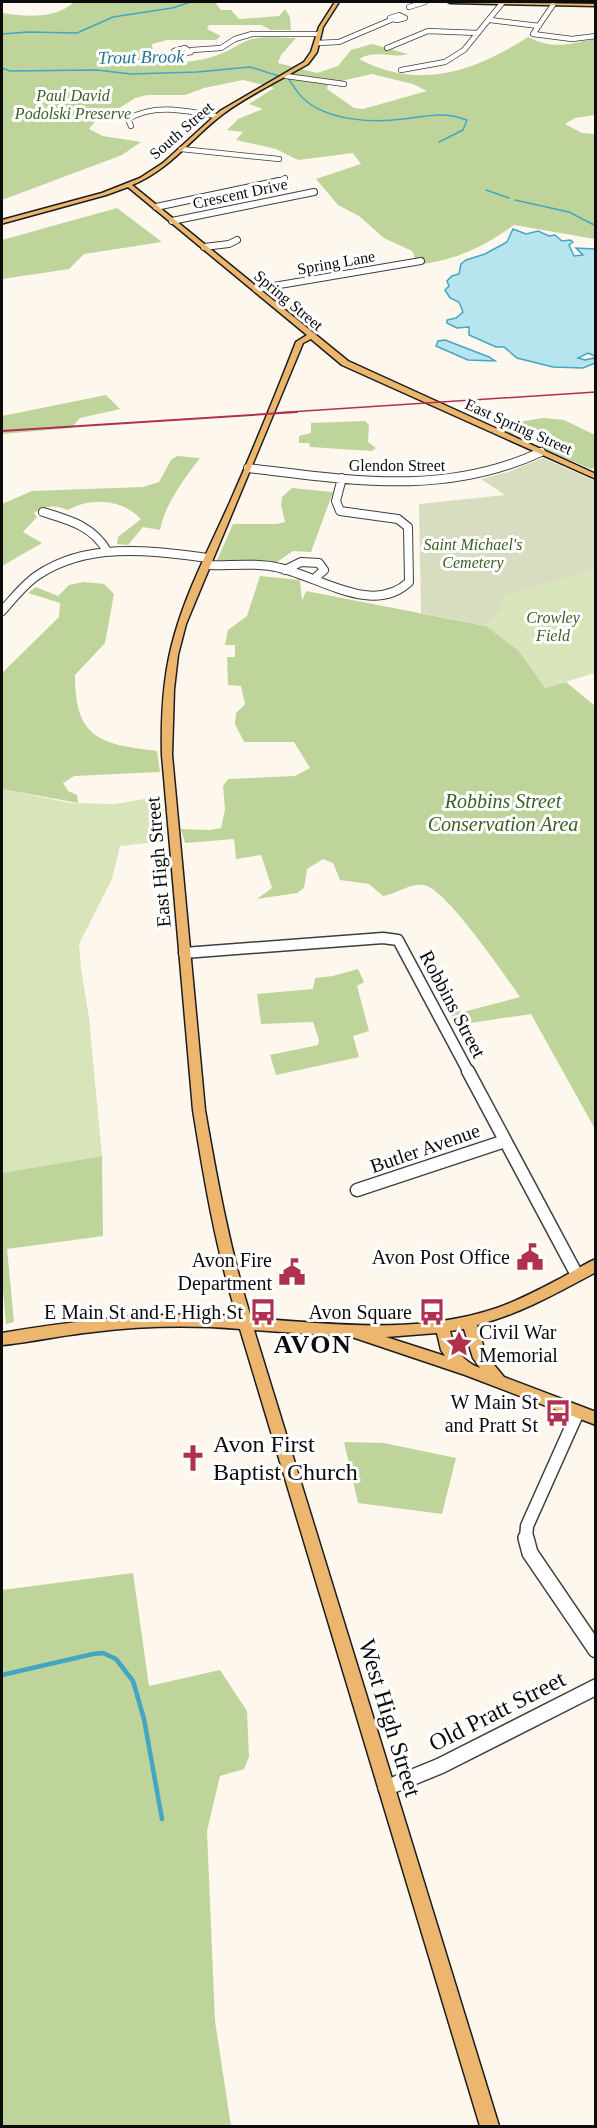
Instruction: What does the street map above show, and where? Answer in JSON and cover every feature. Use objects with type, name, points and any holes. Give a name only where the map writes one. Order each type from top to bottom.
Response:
[{"type":"main road","name":"South Street","points":[[2,222],[126,186],[157,170],[216,116],[306,63],[314,52],[319,34],[337,2]]},
{"type":"main road","points":[[450,2],[596,5]]},
{"type":"main road","name":"Spring Street","points":[[126,186],[156,207],[345,363],[431,402]]},
{"type":"main road","name":"East High Street","points":[[247,1322],[225,1242],[202,1129],[184,954],[166,729],[172,671],[179,634],[300,342],[311,336]]},
{"type":"main road","name":"East Spring Street","points":[[431,402],[596,477]]},
{"type":"main road","points":[[2,1339],[53,1330],[128,1322],[185,1320],[346,1329],[405,1330],[442,1326],[469,1322],[516,1307],[596,1265]]},
{"type":"main road","name":"West High Street","points":[[247,1322],[490,2127]]},
{"type":"main road","points":[[469,1322],[480,1358],[488,1370],[502,1382]]},
{"type":"main road","points":[[442,1326],[448,1350],[468,1370]]},
{"type":"main road","points":[[346,1329],[502,1382],[596,1419]]},
{"type":"street","points":[[409,7],[425,2]]},
{"type":"street","points":[[401,70],[448,61],[464,50],[503,3]]},
{"type":"street","points":[[553,5],[533,33],[572,39],[596,36]]},
{"type":"street","points":[[317,43],[339,42],[393,19]]},
{"type":"street","points":[[489,20],[539,26]]},
{"type":"street","points":[[387,48],[428,31],[478,33]]},
{"type":"street","points":[[192,50],[221,48],[235,39],[252,34],[319,34]]},
{"type":"street","points":[[286,76],[344,84]]},
{"type":"street","points":[[131,126],[128,122],[132,116],[153,111],[176,110],[216,116]]},
{"type":"street","points":[[181,149],[279,159]]},
{"type":"street","points":[[156,207],[274,184],[285,178]]},
{"type":"street","name":"Crescent Drive","points":[[172,221],[314,192]]},
{"type":"street","points":[[204,247],[229,244],[237,240]]},
{"type":"street","name":"Spring Lane","points":[[256,289],[421,261]]},
{"type":"street","name":"Glendon Street","points":[[248,468],[401,482],[455,478],[500,469],[541,452]]},
{"type":"street","points":[[2,611],[39,574],[77,557],[107,551],[144,551],[285,570],[354,594],[390,594],[406,587],[410,582],[410,531],[404,522],[389,517],[347,514],[338,510],[336,501],[342,478]]},
{"type":"street","points":[[44,512],[88,528],[99,536],[107,551]]},
{"type":"street","points":[[285,570],[301,562],[319,563],[324,570],[314,579]]},
{"type":"street","name":"Robbins Street","points":[[184,954],[383,938],[398,940],[577,1275]]},
{"type":"street","name":"Butler Avenue","points":[[357,1190],[505,1141]]},
{"type":"street","points":[[578,1412],[525,1534],[526,1543],[537,1564],[596,1650]]},
{"type":"street","name":"Old Pratt Street","points":[[386,1788],[432,1769],[596,1687]]},
{"type":"green space","name":"Paul David Podolski Preserve","points":[[74,2],[215,2],[221,10],[231,10],[239,19],[279,16],[285,9],[290,17],[291,30],[271,30],[261,25],[209,25],[207,29],[221,36],[216,40],[167,40],[152,44],[153,55],[170,61],[198,60],[228,51],[252,39],[296,38],[281,55],[278,63],[317,73],[338,66],[351,50],[372,44],[408,54],[378,54],[359,59],[381,69],[403,74],[425,75],[446,73],[467,67],[488,59],[528,37],[554,45],[595,39],[595,115],[575,118],[565,124],[582,133],[595,134],[595,239],[514,225],[468,252],[418,265],[412,251],[384,238],[359,216],[338,205],[316,179],[361,164],[353,153],[298,160],[276,149],[236,140],[243,132],[227,130],[238,119],[263,109],[249,104],[274,88],[243,80],[204,88],[185,95],[147,95],[135,98],[118,109],[105,110],[89,129],[103,136],[141,142],[122,155],[2,200],[2,13],[40,15],[67,8]],"holes":[[[372,74],[413,84],[427,91],[363,109],[354,108],[327,89],[328,84]]]},
{"type":"green space","points":[[117,208],[162,242],[84,254],[69,269],[2,279],[2,240]]},
{"type":"green space","points":[[106,395],[120,409],[80,418],[71,428],[2,434],[2,416]]},
{"type":"green space","points":[[543,418],[564,420],[595,435],[595,467],[591,469],[539,447],[556,437],[529,427],[511,435],[507,432],[507,428],[524,421]]},
{"type":"green space","points":[[365,421],[369,425],[368,442],[376,448],[372,451],[310,447],[309,443],[299,443],[299,436],[311,433],[311,423]]},
{"type":"green space","points":[[177,456],[200,458],[171,501],[160,530],[143,527],[128,545],[117,544],[118,537],[141,519],[125,507],[96,502],[68,510],[47,507],[34,513],[37,517],[23,532],[42,543],[2,566],[2,504],[32,491],[143,487],[159,482],[171,460]]},
{"type":"green space","name":"Saint Michael's Cemetery","points":[[543,458],[595,481],[595,569],[501,598],[501,610],[486,626],[421,613],[419,504],[505,495],[481,479],[508,472]]},
{"type":"green space","points":[[292,488],[333,492],[311,552],[293,551],[277,562],[217,560],[233,524],[285,522],[281,505],[282,497]]},
{"type":"green space","name":"Crowley Field","points":[[595,569],[595,673],[545,688],[519,651],[486,626],[501,610],[501,598]]},
{"type":"green space","name":"Robbins Street Conservation Area","points":[[260,576],[300,580],[302,601],[306,591],[486,626],[519,651],[545,688],[566,682],[595,706],[595,1129],[531,1014],[457,1025],[448,1009],[463,1012],[520,997],[476,936],[437,892],[427,886],[416,885],[383,896],[369,884],[340,880],[333,863],[323,859],[307,869],[304,888],[297,893],[257,899],[272,888],[261,855],[236,859],[234,839],[185,843],[181,829],[221,828],[225,809],[223,786],[228,779],[295,776],[310,768],[294,742],[244,742],[235,724],[236,713],[245,704],[241,686],[228,685],[227,657],[235,657],[235,645],[225,645],[228,630],[247,616]]},
{"type":"green space","points":[[84,582],[104,584],[114,594],[105,643],[75,675],[80,713],[86,725],[106,741],[157,751],[160,772],[74,776],[63,783],[68,791],[77,795],[78,803],[2,789],[2,673],[59,617],[60,603],[28,593],[36,587],[58,596],[69,585]]},
{"type":"green space","points":[[2,789],[70,803],[115,804],[162,796],[166,841],[120,846],[112,879],[79,944],[89,1018],[102,1156],[2,1173]]},
{"type":"green space","points":[[358,969],[364,982],[357,986],[369,1031],[353,1036],[359,1057],[276,1075],[270,1055],[318,1045],[319,1040],[313,1022],[261,1024],[257,994],[313,989],[315,978]]},
{"type":"green space","points":[[102,1156],[103,1236],[7,1249],[14,1322],[6,1324],[2,1280],[2,1173]]},
{"type":"green space","points":[[344,1442],[384,1443],[456,1458],[442,1514],[358,1503]]},
{"type":"green space","points":[[133,1573],[149,1686],[220,1670],[247,1711],[249,1757],[244,1769],[220,1776],[207,1831],[215,2021],[231,2126],[2,2126],[2,1590]]},
{"type":"water","points":[[513,229],[526,234],[538,231],[549,236],[555,235],[562,241],[570,240],[573,242],[569,245],[574,256],[583,255],[576,248],[595,249],[595,356],[588,353],[578,358],[585,360],[594,358],[595,363],[583,368],[553,367],[517,358],[504,347],[496,347],[469,335],[469,327],[457,328],[447,323],[447,320],[456,318],[463,312],[459,302],[450,298],[445,290],[449,286],[447,281],[459,274],[461,264],[466,260],[485,254],[507,242]]},
{"type":"water","points":[[445,340],[495,361],[468,360],[436,346],[438,341]]},
{"type":"waterway","points":[[2,34],[77,33],[113,17],[172,8],[191,2]]},
{"type":"waterway","name":"Trout Brook","points":[[2,68],[10,71],[97,70],[131,74],[197,72],[250,67],[279,76]]},
{"type":"waterway","name":"Trout Brook","points":[[288,78],[305,100],[315,107],[339,116],[379,121],[443,115],[467,120],[463,130],[439,142]]},
{"type":"waterway","points":[[486,190],[509,198]]},
{"type":"waterway","points":[[515,200],[569,212],[596,226]]},
{"type":"waterway","points":[[2,1675],[93,1654],[103,1653],[116,1659],[133,1681],[144,1719],[162,1819]]},
{"type":"railway","points":[[274,413],[596,392]]},
{"type":"railway","points":[[2,431],[297,412]]},
{"type":"place","name":"Avon Post Office","points":[[530,1257]]},
{"type":"place","name":"Avon Fire Department","points":[[292,1272]]},
{"type":"place","name":"E Main St and E High St","points":[[263,1312]]},
{"type":"place","name":"Avon Square","points":[[432,1312]]},
{"type":"place","name":"Civil War Memorial","points":[[459,1344]]},
{"type":"place","name":"W Main St and Pratt St","points":[[558,1413]]},
{"type":"place","name":"Avon First Baptist Church","points":[[193,1458]]},
{"type":"district","name":"AVON","points":[[313,1344]]}]
